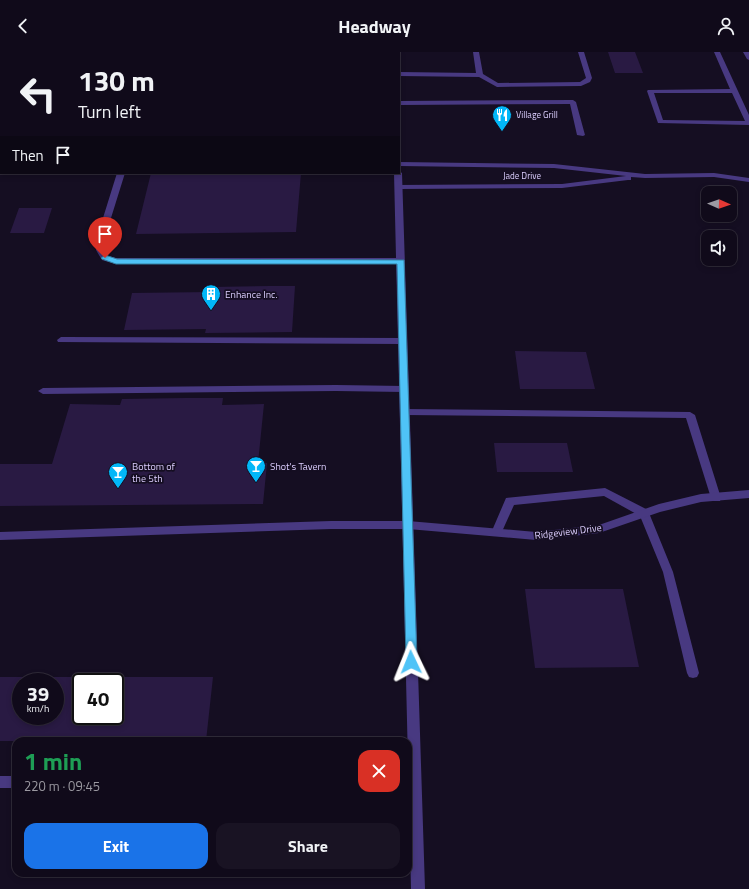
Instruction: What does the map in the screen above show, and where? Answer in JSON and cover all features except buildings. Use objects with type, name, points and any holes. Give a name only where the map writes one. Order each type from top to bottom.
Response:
[{"type":"street","points":[[476,52],[480,75]]},
{"type":"street","points":[[400,74],[480,75],[498,85],[581,84],[588,81],[589,78],[582,52]]},
{"type":"street","points":[[717,52],[735,91],[749,123],[660,122],[650,91],[735,91]]},
{"type":"street","points":[[746,52],[749,58]]},
{"type":"street","points":[[400,103],[572,102],[582,135]]},
{"type":"street","name":"Jade Drive","points":[[400,164],[554,166],[645,176],[714,176],[749,180]]},
{"type":"street","points":[[120,174],[102,234],[100,250],[105,258],[116,261],[401,261]]},
{"type":"street","points":[[398,174],[408,526],[410,737]]},
{"type":"street","name":"Jade Drive","points":[[399,187],[562,186],[645,176]]},
{"type":"street","points":[[61,340],[403,341]]},
{"type":"street","points":[[43,391],[336,388],[404,389]]},
{"type":"street","points":[[405,412],[690,415],[716,498]]},
{"type":"street","points":[[496,533],[510,501],[605,492],[644,513],[668,572],[693,673]]},
{"type":"street","name":"Ridgeview Drive","points":[[0,536],[323,526],[408,526],[536,536],[599,529],[644,513],[701,498],[716,498],[749,494]]},
{"type":"street","points":[[0,782],[12,782]]},
{"type":"street","points":[[412,799],[418,889]]},
{"type":"place","name":"Village Grill","points":[[502,132]]},
{"type":"place","name":"Enhance Inc.","points":[[211,311]]},
{"type":"place","name":"Shot's Tavern","points":[[256,483]]},
{"type":"place","name":"Bottom of the 5th","points":[[118,489]]},
{"type":"route","points":[[105,258],[116,261],[401,261],[411,662]]}]
